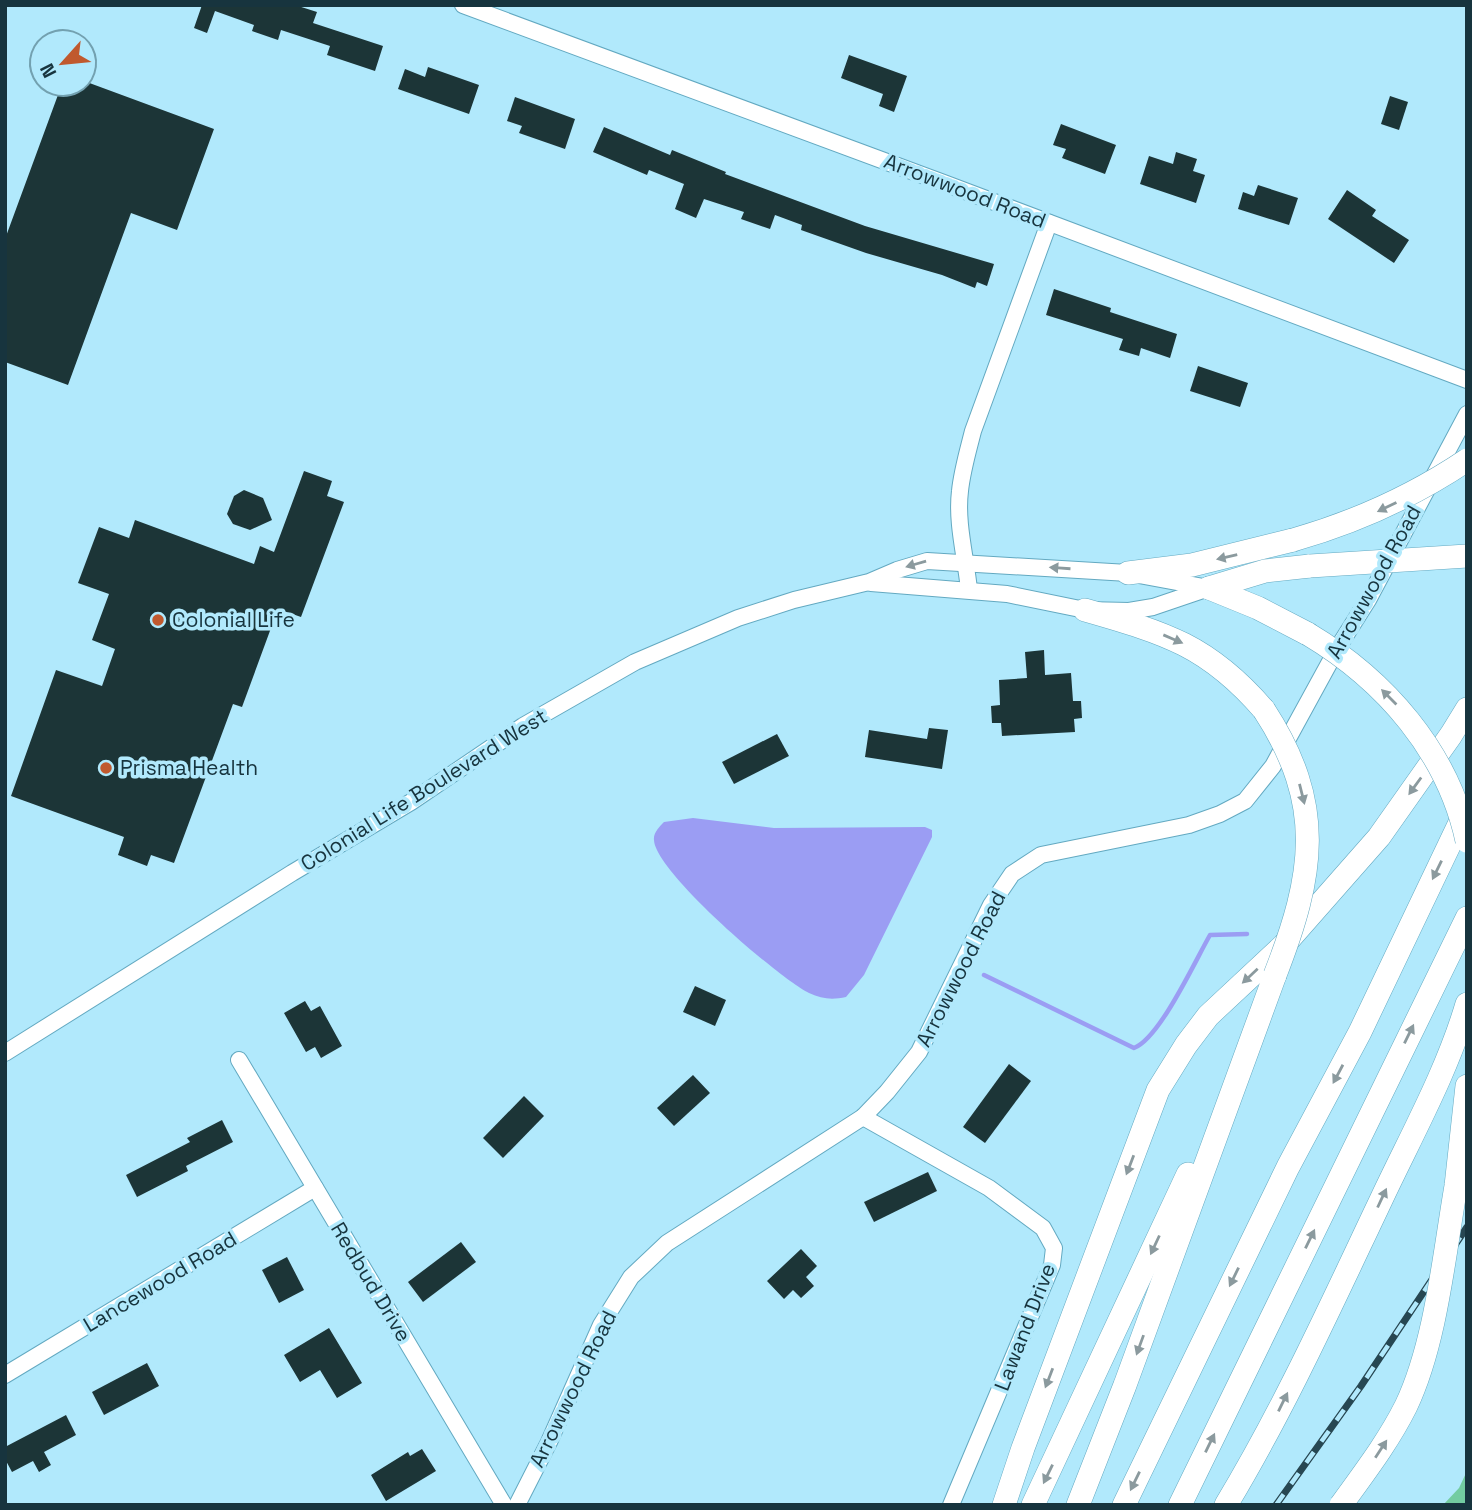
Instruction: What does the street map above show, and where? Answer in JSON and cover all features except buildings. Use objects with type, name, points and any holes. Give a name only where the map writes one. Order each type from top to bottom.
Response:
[{"type":"highway","points":[[1128,573],[1192,565],[1333,529],[1385,508],[1467,460]]},
{"type":"highway","points":[[1209,588],[1265,571],[1467,556]]},
{"type":"highway","points":[[1209,588],[1258,608],[1308,634],[1356,666],[1395,703],[1415,728],[1445,780],[1467,841]]},
{"type":"highway","points":[[1078,1505],[1130,1372],[1293,928],[1302,896],[1308,837],[1305,806],[1289,752],[1264,710],[1225,669],[1175,638],[1085,610]]},
{"type":"highway","points":[[1004,1505],[1158,1090],[1166,1076],[1208,1016],[1284,944],[1379,836],[1451,736],[1467,709]]},
{"type":"highway","points":[[1124,1505],[1288,1167],[1360,1032],[1467,808]]},
{"type":"highway","points":[[1180,1505],[1467,918]]},
{"type":"highway","points":[[1226,1505],[1274,1422],[1318,1332],[1448,1059],[1467,1004]]},
{"type":"highway","points":[[1033,1505],[1256,1028]]},
{"type":"highway","points":[[1456,1186],[1466,1093]]},
{"type":"highway","points":[[1341,1505],[1392,1432],[1416,1379],[1434,1310],[1467,1138]]},
{"type":"street","name":"Arrowwood Road","points":[[463,5],[1467,380]]},
{"type":"street","points":[[969,590],[960,523],[960,492],[973,431],[1049,223]]},
{"type":"street","name":"Arrowwood Road","points":[[517,1505],[549,1442],[601,1325],[631,1277],[667,1244],[863,1117],[887,1092],[919,1052],[991,905],[1012,874],[1041,855],[1189,825],[1220,814],[1245,801],[1273,766],[1337,649],[1368,600],[1467,414]]},
{"type":"street","name":"Colonial Life Boulevard West","points":[[5,1053],[257,894],[411,802],[523,726],[635,662],[738,618],[794,600],[869,582],[927,561],[1128,573],[1209,588]]},
{"type":"street","name":"Colonial Life Boulevard West","points":[[869,582],[969,590],[1044,600],[1085,610],[1129,611],[1153,607],[1209,588]]},
{"type":"street","name":"Redbud Drive","points":[[239,1060],[504,1505]]},
{"type":"street","name":"Lawand Drive","points":[[863,1117],[989,1188],[1043,1228],[1054,1248],[1052,1265],[951,1505]]},
{"type":"street","name":"Lancewood Road","points":[[5,1375],[315,1188]]},
{"type":"green space","points":[[1467,1471],[1467,1505],[1443,1505],[1459,1488]]},
{"type":"water","points":[[693,818],[774,828],[925,827],[932,830],[932,837],[864,975],[846,997],[827,998],[818,997],[794,984],[747,947],[696,899],[660,855],[654,840],[657,830],[664,822]]},
{"type":"waterway","points":[[984,975],[1134,1048],[1155,1030],[1166,1015],[1210,935],[1247,934]]},
{"type":"railway","points":[[1276,1505],[1361,1386],[1467,1227]]},
{"type":"place","name":"Colonial Life","points":[[158,620]]},
{"type":"place","name":"Prisma Health","points":[[106,768]]}]
